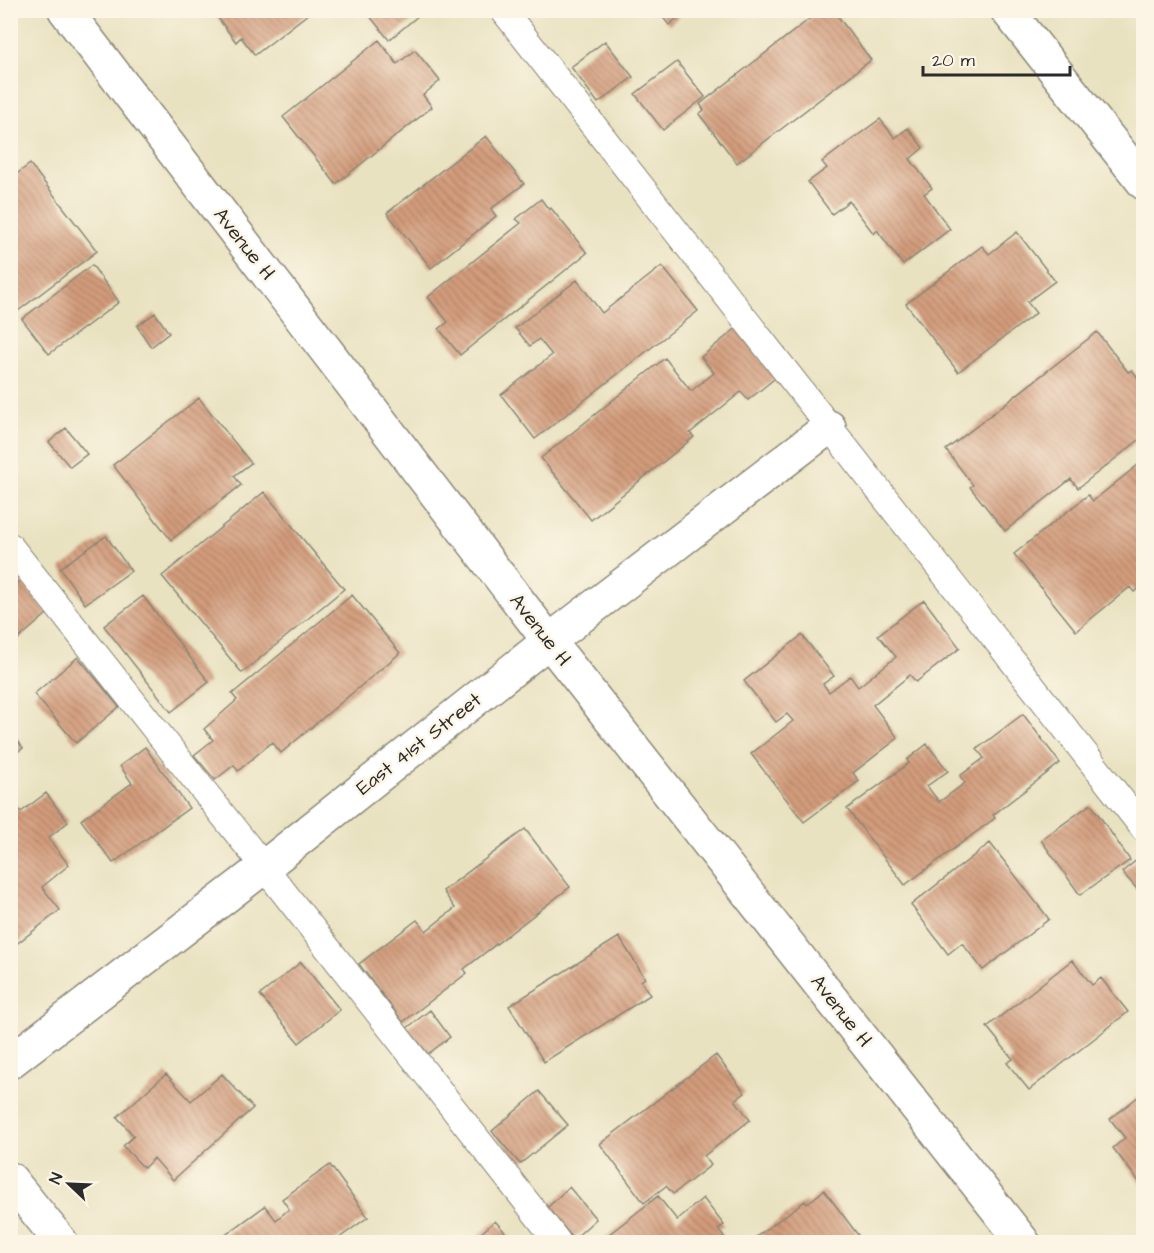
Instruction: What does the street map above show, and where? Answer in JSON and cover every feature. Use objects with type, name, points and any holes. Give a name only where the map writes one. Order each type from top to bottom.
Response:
[{"type":"street","name":"Avenue H","points":[[65,10],[549,641],[1023,1242]]},
{"type":"street","points":[[1007,10],[1143,183]]},
{"type":"street","name":"East 41st Street","points":[[10,1062],[264,867],[549,641],[829,427]]},
{"type":"street","points":[[10,1179],[61,1242]]},
{"type":"lane","points":[[503,10],[1143,829]]},
{"type":"lane","points":[[10,546],[558,1242]]},
{"type":"building","points":[[212,10],[313,10],[255,55],[241,37],[236,42]]},
{"type":"building","points":[[365,10],[425,10],[389,40]]},
{"type":"building","points":[[657,10],[687,10],[669,25]]},
{"type":"building","points":[[821,10],[833,10],[871,60],[737,163],[699,114],[704,110],[700,104]]},
{"type":"building","points":[[379,40],[397,64],[415,50],[440,81],[423,95],[432,107],[336,184],[283,117]]},
{"type":"building","points":[[605,41],[633,77],[598,103],[571,67]]},
{"type":"building","points":[[677,62],[705,97],[663,130],[635,94]]},
{"type":"building","points":[[880,119],[895,138],[908,128],[923,148],[910,159],[932,188],[924,194],[950,229],[903,265],[877,230],[874,234],[849,201],[832,214],[808,182],[827,168],[822,162]]},
{"type":"building","points":[[486,136],[524,184],[491,209],[496,216],[431,268],[387,213]]},
{"type":"building","points":[[30,164],[97,251],[10,317],[10,179]]},
{"type":"building","points":[[541,199],[587,253],[460,355],[439,329],[448,322],[428,297],[521,223],[516,219]]},
{"type":"building","points":[[1017,232],[1055,281],[1027,302],[1036,313],[958,372],[906,304],[982,246],[989,254]]},
{"type":"building","points":[[92,265],[119,302],[49,354],[22,319]]},
{"type":"building","points":[[662,266],[698,311],[535,439],[501,395],[552,355],[539,339],[530,346],[515,328],[577,280],[602,313]]},
{"type":"building","points":[[155,313],[169,333],[151,347],[137,326]]},
{"type":"building","points":[[744,322],[783,372],[748,400],[741,392],[690,433],[694,437],[591,520],[541,458],[665,358],[691,391],[714,373],[701,357]]},
{"type":"building","points":[[1097,332],[1128,372],[1132,370],[1144,385],[1144,436],[1078,488],[1071,479],[1005,531],[970,487],[973,485],[946,450]]},
{"type":"building","points":[[199,398],[251,463],[234,476],[241,485],[171,540],[113,465]]},
{"type":"building","points":[[66,428],[87,454],[70,467],[49,442]]},
{"type":"building","points":[[1144,460],[1144,585],[1134,592],[1130,587],[1076,631],[1014,554],[1088,495],[1093,501]]},
{"type":"building","points":[[264,492],[344,589],[242,673],[162,576]]},
{"type":"building","points":[[106,536],[131,571],[85,604],[60,568]]},
{"type":"building","points":[[21,580],[48,613],[10,646],[10,588]]},
{"type":"building","points":[[352,595],[400,653],[281,753],[272,742],[238,771],[234,765],[215,780],[194,755],[213,740],[204,729],[237,700],[232,694]]},
{"type":"building","points":[[143,596],[209,682],[171,712],[104,626]]},
{"type":"building","points":[[924,600],[960,648],[916,682],[910,675],[873,705],[898,738],[853,773],[859,781],[804,822],[751,754],[793,721],[787,714],[776,722],[744,681],[802,635],[834,676],[823,684],[829,692],[850,676],[858,687],[896,657],[878,635]]},
{"type":"building","points":[[78,657],[119,707],[76,743],[34,694]]},
{"type":"building","points":[[1023,714],[1060,763],[993,815],[995,818],[905,885],[847,809],[909,763],[907,760],[927,744],[948,771],[927,786],[939,802],[965,783],[960,776],[984,758],[977,749]]},
{"type":"building","points":[[10,731],[23,748],[10,757]]},
{"type":"building","points":[[145,747],[189,808],[113,863],[81,820],[132,783],[120,766]]},
{"type":"building","points":[[46,793],[68,822],[48,838],[69,865],[42,887],[60,910],[10,949],[10,798],[21,812]]},
{"type":"building","points":[[1091,804],[1130,860],[1080,895],[1041,840]]},
{"type":"building","points":[[525,829],[570,887],[464,969],[467,973],[403,1022],[359,964],[417,920],[426,931],[455,908],[443,891]]},
{"type":"building","points":[[990,843],[1049,919],[983,970],[962,943],[948,954],[911,905]]},
{"type":"building","points":[[1144,854],[1144,897],[1122,872]]},
{"type":"building","points":[[619,937],[645,978],[641,981],[650,995],[544,1062],[509,1006]]},
{"type":"building","points":[[1072,960],[1092,985],[1101,978],[1128,1012],[1029,1090],[1007,1063],[1013,1059],[987,1027]]},
{"type":"building","points":[[301,962],[340,1010],[299,1043],[260,995]]},
{"type":"building","points":[[430,1010],[450,1037],[428,1054],[407,1028]]},
{"type":"building","points":[[716,1055],[745,1093],[735,1100],[750,1120],[704,1156],[711,1165],[673,1194],[666,1186],[644,1203],[600,1144]]},
{"type":"building","points":[[166,1074],[191,1101],[222,1074],[253,1108],[173,1180],[154,1158],[144,1168],[123,1146],[134,1136],[117,1117]]},
{"type":"building","points":[[539,1091],[568,1125],[520,1164],[492,1131]]},
{"type":"building","points":[[1144,1092],[1144,1188],[1113,1148],[1125,1138],[1110,1119]]},
{"type":"building","points":[[330,1165],[368,1217],[336,1242],[216,1242],[265,1206],[276,1220],[289,1209],[282,1199]]},
{"type":"building","points":[[569,1187],[596,1219],[574,1239],[547,1208]]},
{"type":"building","points":[[824,1190],[861,1239],[856,1242],[749,1242],[805,1201],[807,1204]]},
{"type":"building","points":[[658,1196],[677,1220],[703,1198],[724,1225],[718,1229],[726,1240],[723,1242],[599,1242]]},
{"type":"building","points":[[495,1221],[514,1242],[471,1242]]}]
